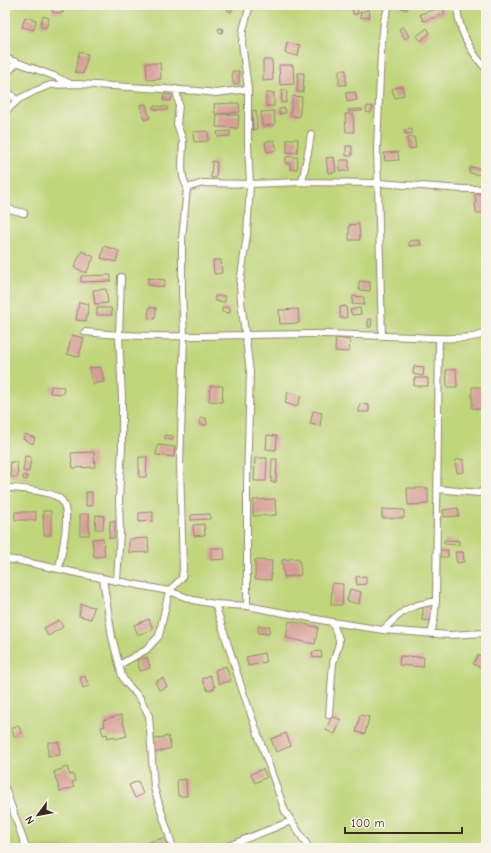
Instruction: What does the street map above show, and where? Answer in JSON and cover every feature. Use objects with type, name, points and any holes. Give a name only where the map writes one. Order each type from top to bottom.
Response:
[{"type":"street","points":[[247,606],[247,482],[250,372],[240,283],[247,235],[250,184],[248,89],[242,43],[243,30],[250,5]]},
{"type":"street","points":[[382,336],[377,148],[381,52],[384,20],[389,5]]},
{"type":"street","points":[[457,5],[459,22],[465,37],[473,53],[486,69]]},
{"type":"street","points":[[5,58],[72,84]]},
{"type":"street","points":[[5,76],[16,63]]},
{"type":"street","points":[[5,112],[17,102],[35,91],[50,85],[72,84],[216,93],[248,89]]},
{"type":"street","points":[[5,88],[17,102]]},
{"type":"street","points":[[119,664],[146,650],[159,636],[169,591],[182,578],[183,569],[180,465],[184,337],[182,239],[187,188],[182,167],[183,141],[177,124],[179,105],[176,90]]},
{"type":"street","points":[[302,182],[310,147],[311,134]]},
{"type":"street","points":[[187,188],[203,184],[302,182],[378,183],[463,189],[486,189]]},
{"type":"street","points":[[5,208],[24,213]]},
{"type":"street","points":[[117,581],[120,539],[119,500],[122,448],[119,336],[121,277]]},
{"type":"street","points":[[85,332],[119,336],[184,337],[246,334],[440,338],[477,337],[486,333]]},
{"type":"street","points":[[431,634],[436,601],[440,338]]},
{"type":"street","points":[[10,488],[54,495],[60,498],[65,506],[65,529],[59,569]]},
{"type":"street","points":[[437,489],[479,493],[486,489]]},
{"type":"street","points":[[5,559],[169,591],[193,600],[215,604],[247,606],[383,630],[449,635],[485,633]]},
{"type":"street","points":[[103,579],[112,638],[119,664],[126,683],[140,698],[149,716],[154,788],[173,848]]},
{"type":"street","points":[[383,630],[397,616],[414,605],[436,601]]},
{"type":"street","points":[[215,604],[242,689],[279,794],[291,821],[309,848]]},
{"type":"street","points":[[330,715],[333,663],[339,643],[339,639],[332,622]]},
{"type":"street","points":[[5,788],[26,848]]},
{"type":"street","points":[[223,848],[291,821]]},
{"type":"green space","points":[[5,5],[486,5],[486,848],[5,848]]},
{"type":"building","points":[[228,5],[234,5],[231,12],[227,10]]},
{"type":"building","points":[[352,5],[357,5],[358,14],[353,14]]},
{"type":"building","points":[[409,5],[407,10],[397,6]]},
{"type":"building","points":[[53,7],[63,9],[63,13],[52,12]]},
{"type":"building","points":[[443,7],[445,14],[423,21],[420,14]]},
{"type":"building","points":[[369,10],[370,17],[361,18],[360,12]]},
{"type":"building","points":[[43,16],[49,18],[46,28],[40,26]]},
{"type":"building","points":[[25,17],[36,20],[34,30],[22,27]]},
{"type":"building","points":[[403,26],[409,36],[405,39],[399,29]]},
{"type":"building","points":[[222,28],[223,32],[220,33],[218,29]]},
{"type":"building","points":[[427,28],[430,33],[420,41],[417,36]]},
{"type":"building","points":[[287,43],[300,45],[298,56],[285,53]]},
{"type":"building","points":[[79,52],[88,54],[83,74],[75,72]]},
{"type":"building","points":[[263,60],[272,60],[273,80],[263,81]]},
{"type":"building","points":[[146,63],[160,63],[161,79],[147,80]]},
{"type":"building","points":[[279,65],[293,65],[294,84],[280,85]]},
{"type":"building","points":[[339,70],[346,70],[346,85],[339,85]]},
{"type":"building","points":[[232,71],[239,71],[239,84],[233,84]]},
{"type":"building","points":[[298,73],[304,73],[303,92],[297,92]]},
{"type":"building","points":[[402,86],[404,95],[395,98],[392,89]]},
{"type":"building","points":[[282,90],[287,90],[286,103],[281,102]]},
{"type":"building","points":[[355,92],[357,100],[347,102],[346,93]]},
{"type":"building","points":[[266,93],[274,93],[274,106],[266,106]]},
{"type":"building","points":[[164,94],[172,95],[171,101],[163,100]]},
{"type":"building","points":[[293,96],[302,97],[299,117],[290,115]]},
{"type":"building","points":[[239,103],[240,112],[215,114],[214,104]]},
{"type":"building","points":[[146,104],[150,118],[144,120],[140,105]]},
{"type":"building","points":[[153,106],[168,107],[167,110],[153,109]]},
{"type":"building","points":[[367,106],[373,107],[371,113],[366,112]]},
{"type":"building","points":[[285,108],[286,113],[279,114],[279,109]]},
{"type":"building","points":[[362,109],[362,111],[348,112],[348,110]]},
{"type":"building","points":[[256,110],[257,129],[253,130],[252,111]]},
{"type":"building","points":[[274,111],[275,125],[262,126],[261,112]]},
{"type":"building","points":[[217,114],[239,115],[238,128],[216,127]]},
{"type":"building","points":[[345,114],[353,114],[354,132],[346,132]]},
{"type":"building","points":[[412,129],[412,134],[405,134],[405,130]]},
{"type":"building","points":[[208,131],[208,141],[194,142],[193,132]]},
{"type":"building","points":[[230,131],[230,136],[218,137],[217,132]]},
{"type":"building","points":[[414,137],[416,148],[409,149],[407,138]]},
{"type":"building","points":[[287,139],[298,139],[297,153],[287,152]]},
{"type":"building","points":[[274,140],[277,150],[267,152],[265,142]]},
{"type":"building","points":[[346,146],[352,146],[352,156],[346,156]]},
{"type":"building","points":[[398,152],[399,160],[385,161],[384,153]]},
{"type":"building","points":[[286,157],[298,157],[297,169],[290,169],[290,163],[286,164]]},
{"type":"building","points":[[334,157],[336,172],[328,173],[326,158]]},
{"type":"building","points":[[340,160],[349,160],[349,171],[340,171]]},
{"type":"building","points":[[212,161],[217,162],[216,178],[211,178]]},
{"type":"building","points":[[470,167],[483,169],[482,175],[469,173]]},
{"type":"building","points":[[475,194],[486,194],[486,213],[476,213]]},
{"type":"building","points":[[359,224],[360,240],[349,240],[349,225]]},
{"type":"building","points":[[420,240],[421,245],[409,246],[409,241]]},
{"type":"building","points":[[104,246],[119,251],[116,262],[101,258]]},
{"type":"building","points":[[82,251],[94,257],[86,273],[74,267]]},
{"type":"building","points":[[213,260],[221,260],[222,273],[214,274]]},
{"type":"building","points":[[111,275],[111,281],[81,282],[81,276]]},
{"type":"building","points":[[148,278],[165,280],[164,287],[148,285]]},
{"type":"building","points":[[359,281],[370,282],[370,291],[359,290]]},
{"type":"building","points":[[106,289],[108,303],[95,304],[93,290]]},
{"type":"building","points":[[215,296],[225,296],[225,302],[215,301]]},
{"type":"building","points":[[353,296],[364,297],[364,305],[352,304]]},
{"type":"building","points":[[79,302],[89,304],[86,321],[76,320]]},
{"type":"building","points":[[346,306],[347,318],[340,318],[340,307]]},
{"type":"building","points":[[149,307],[156,308],[155,319],[148,318]]},
{"type":"building","points":[[222,307],[230,308],[230,313],[222,312]]},
{"type":"building","points":[[97,308],[111,308],[112,315],[97,315]]},
{"type":"building","points":[[360,308],[361,314],[352,315],[350,310]]},
{"type":"building","points":[[298,309],[299,323],[280,324],[279,310]]},
{"type":"building","points":[[368,319],[372,319],[371,327],[368,327]]},
{"type":"building","points":[[72,335],[84,338],[79,357],[67,354]]},
{"type":"building","points":[[336,338],[350,340],[349,352],[335,351]]},
{"type":"building","points":[[414,366],[424,367],[423,376],[413,374]]},
{"type":"building","points":[[101,367],[104,382],[92,384],[89,368]]},
{"type":"building","points":[[456,369],[457,387],[447,387],[446,370]]},
{"type":"building","points":[[414,378],[428,378],[428,386],[414,386]]},
{"type":"building","points":[[51,386],[64,387],[63,394],[50,393]]},
{"type":"building","points":[[210,386],[223,386],[222,402],[209,401]]},
{"type":"building","points":[[472,387],[483,387],[482,409],[472,408]]},
{"type":"building","points":[[288,392],[301,396],[297,407],[285,403]]},
{"type":"building","points":[[360,404],[369,405],[369,412],[359,412]]},
{"type":"building","points":[[313,411],[322,413],[320,426],[310,424]]},
{"type":"building","points":[[200,418],[206,418],[207,425],[200,425]]},
{"type":"building","points":[[25,434],[35,438],[33,444],[23,439]]},
{"type":"building","points":[[165,435],[173,436],[173,440],[165,439]]},
{"type":"building","points":[[267,435],[277,436],[276,450],[266,449]]},
{"type":"building","points":[[158,445],[175,447],[174,457],[156,455]]},
{"type":"building","points":[[94,452],[95,467],[73,468],[71,453]]},
{"type":"building","points":[[25,456],[31,457],[29,472],[23,471]]},
{"type":"building","points":[[139,457],[147,457],[146,477],[139,477]]},
{"type":"building","points":[[255,458],[267,458],[266,481],[254,481]]},
{"type":"building","points":[[272,459],[277,459],[276,482],[271,482]]},
{"type":"building","points":[[463,459],[464,472],[457,473],[455,460]]},
{"type":"building","points":[[10,462],[17,462],[18,477],[11,477]]},
{"type":"building","points":[[23,476],[27,476],[27,480],[23,479]]},
{"type":"building","points":[[407,488],[428,488],[428,504],[408,505]]},
{"type":"building","points":[[86,492],[92,492],[92,506],[86,506]]},
{"type":"building","points":[[275,499],[276,515],[253,516],[253,500]]},
{"type":"building","points":[[458,508],[459,516],[444,517],[443,510]]},
{"type":"building","points":[[382,509],[404,510],[404,518],[382,518]]},
{"type":"building","points":[[43,511],[51,511],[51,535],[44,535]]},
{"type":"building","points":[[15,512],[36,512],[36,520],[15,520]]},
{"type":"building","points":[[153,512],[153,521],[139,522],[139,513]]},
{"type":"building","points":[[80,514],[89,514],[89,535],[80,535]]},
{"type":"building","points":[[210,514],[210,519],[191,520],[191,515]]},
{"type":"building","points":[[96,515],[104,516],[103,529],[95,529]]},
{"type":"building","points":[[110,521],[115,521],[114,538],[109,538]]},
{"type":"building","points":[[204,524],[205,535],[194,536],[193,525]]},
{"type":"building","points":[[103,538],[105,556],[94,557],[92,539]]},
{"type":"building","points":[[148,538],[149,552],[129,553],[129,539]]},
{"type":"building","points":[[444,540],[459,541],[459,545],[444,544]]},
{"type":"building","points":[[211,548],[224,548],[225,559],[211,560]]},
{"type":"building","points":[[440,550],[448,550],[448,557],[440,557]]},
{"type":"building","points":[[455,552],[463,552],[464,562],[457,563]]},
{"type":"building","points":[[299,558],[301,575],[284,577],[282,560]]},
{"type":"building","points":[[255,560],[272,561],[271,580],[255,579]]},
{"type":"building","points":[[366,576],[366,584],[357,585],[356,577]]},
{"type":"building","points":[[332,583],[343,584],[342,605],[331,605]]},
{"type":"building","points":[[350,589],[361,592],[359,604],[347,601]]},
{"type":"building","points":[[424,600],[436,601],[434,621],[422,620]]},
{"type":"building","points":[[81,604],[94,607],[91,619],[79,616]]},
{"type":"building","points":[[149,619],[153,629],[138,635],[134,625]]},
{"type":"building","points":[[59,620],[63,627],[48,636],[44,628]]},
{"type":"building","points":[[289,621],[318,627],[315,644],[286,638]]},
{"type":"building","points":[[258,626],[270,626],[269,634],[258,633]]},
{"type":"building","points":[[321,651],[322,657],[313,658],[312,652]]},
{"type":"building","points":[[264,653],[266,662],[248,666],[246,657]]},
{"type":"building","points":[[478,655],[486,658],[486,670],[473,664]]},
{"type":"building","points":[[400,656],[424,657],[423,667],[399,665]]},
{"type":"building","points":[[147,657],[150,668],[140,671],[137,660]]},
{"type":"building","points":[[226,666],[231,681],[219,684],[215,670]]},
{"type":"building","points":[[210,675],[215,688],[208,691],[202,679]]},
{"type":"building","points":[[85,676],[89,686],[83,688],[80,678]]},
{"type":"building","points":[[163,678],[167,687],[159,690],[155,682]]},
{"type":"building","points":[[121,715],[127,736],[115,739],[114,736],[108,738],[107,734],[103,735],[101,727],[105,726],[103,720]]},
{"type":"building","points":[[360,715],[369,717],[365,734],[356,732]]},
{"type":"building","points":[[332,716],[341,720],[335,734],[326,730]]},
{"type":"building","points":[[18,725],[22,733],[15,737],[11,729]]},
{"type":"building","points":[[286,733],[291,746],[276,752],[271,739]]},
{"type":"building","points":[[168,736],[171,748],[154,753],[151,740]]},
{"type":"building","points":[[48,742],[59,742],[60,755],[48,756]]},
{"type":"building","points":[[67,767],[70,775],[73,774],[75,781],[72,782],[74,787],[60,792],[54,772]]},
{"type":"building","points":[[263,769],[267,777],[255,783],[251,774]]},
{"type":"building","points":[[186,779],[187,796],[178,796],[177,780]]},
{"type":"building","points":[[138,781],[143,794],[135,798],[129,785]]},
{"type":"building","points":[[164,838],[168,848],[129,848],[129,847]]}]
